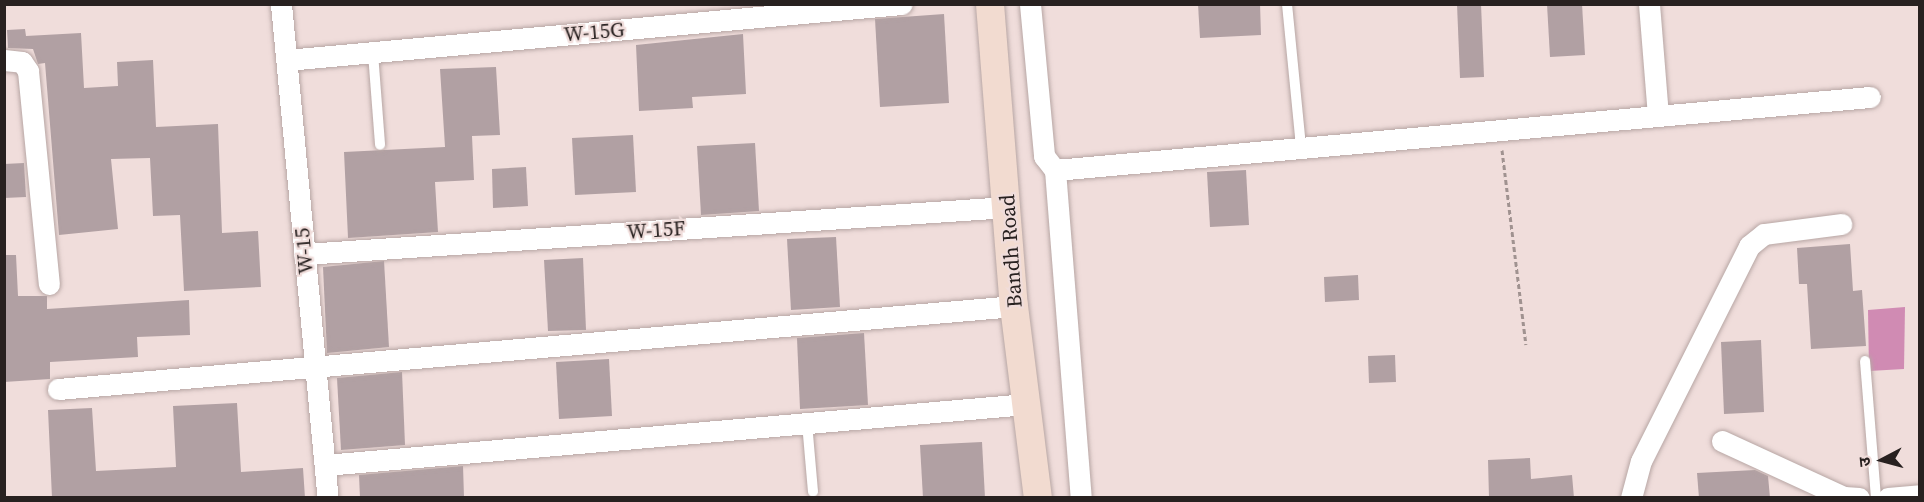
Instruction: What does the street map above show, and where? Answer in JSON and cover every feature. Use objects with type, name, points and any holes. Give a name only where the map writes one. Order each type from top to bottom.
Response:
[{"type":"street","name":"W-15","points":[[281,4],[328,498]]},
{"type":"street","name":"W-15G","points":[[287,60],[901,4]]},
{"type":"street","name":"Bandh Road","points":[[990,4],[1008,207],[1014,306],[1038,498]]},
{"type":"street","points":[[1030,4],[1044,156],[1055,170],[1081,498]]},
{"type":"street","points":[[1649,4],[1658,115]]},
{"type":"street","points":[[4,60],[22,62],[28,71],[49,284]]},
{"type":"street","points":[[1055,170],[1870,97]]},
{"type":"street","name":"W-15F","points":[[304,254],[1008,207]]},
{"type":"street","points":[[1631,498],[1641,461],[1749,246],[1764,234],[1841,224]]},
{"type":"street","points":[[58,389],[1014,306]]},
{"type":"street","points":[[326,465],[1026,404]]},
{"type":"street","points":[[1722,441],[1844,497],[1859,498]]},
{"type":"street","points":[[1888,498],[1920,495]]},
{"type":"lane","points":[[1287,4],[1301,148]]},
{"type":"lane","points":[[373,53],[380,145]]},
{"type":"lane","points":[[1865,361],[1876,498]]},
{"type":"lane","points":[[807,423],[813,492]]},
{"type":"path","points":[[1500,130],[1526,345]]},
{"type":"shaded area","points":[[1905,307],[1904,369],[1869,371],[1868,310]]},
{"type":"building","points":[[1198,4],[1260,4],[1261,35],[1200,38]]},
{"type":"building","points":[[1457,4],[1481,4],[1484,77],[1460,78]]},
{"type":"building","points":[[1547,4],[1582,4],[1585,55],[1550,57]]},
{"type":"building","points":[[944,14],[949,103],[880,107],[875,19]]},
{"type":"building","points":[[25,29],[26,36],[81,33],[84,88],[118,86],[117,62],[153,60],[156,127],[218,124],[222,233],[258,231],[261,287],[184,291],[180,215],[153,216],[150,158],[111,159],[118,229],[59,235],[45,63],[38,64],[33,49],[8,48],[7,30]]},
{"type":"building","points":[[743,34],[746,94],[692,97],[693,108],[639,111],[636,45]]},
{"type":"building","points":[[496,67],[500,135],[472,136],[474,180],[435,182],[438,232],[348,238],[344,152],[445,147],[440,69]]},
{"type":"building","points":[[633,135],[636,192],[575,195],[572,138]]},
{"type":"building","points":[[755,143],[759,211],[701,215],[697,146]]},
{"type":"building","points":[[24,163],[26,197],[4,198],[4,164]]},
{"type":"building","points":[[526,167],[528,206],[493,208],[492,169]]},
{"type":"building","points":[[1246,170],[1249,225],[1210,227],[1207,172]]},
{"type":"building","points":[[836,237],[840,307],[791,310],[787,239]]},
{"type":"building","points":[[1850,244],[1853,291],[1862,290],[1866,346],[1811,349],[1807,284],[1799,284],[1797,248]]},
{"type":"building","points":[[4,255],[16,255],[18,296],[47,296],[47,309],[189,300],[190,335],[137,337],[138,357],[50,362],[50,379],[4,382]]},
{"type":"building","points":[[583,258],[586,330],[548,331],[544,260]]},
{"type":"building","points":[[384,261],[389,347],[327,353],[323,267]]},
{"type":"building","points":[[1358,275],[1359,300],[1325,302],[1324,277]]},
{"type":"building","points":[[864,333],[868,405],[800,409],[797,338]]},
{"type":"building","points":[[1761,340],[1764,412],[1724,414],[1721,342]]},
{"type":"building","points":[[1395,355],[1396,382],[1369,383],[1368,356]]},
{"type":"building","points":[[609,359],[612,416],[559,419],[556,362]]},
{"type":"building","points":[[402,372],[405,445],[341,450],[337,378]]},
{"type":"building","points":[[237,403],[241,472],[303,468],[305,498],[52,498],[48,410],[92,408],[96,471],[176,467],[173,406]]},
{"type":"building","points":[[982,442],[985,498],[923,498],[920,445]]},
{"type":"building","points":[[1530,458],[1531,479],[1572,475],[1574,498],[1489,498],[1488,460]]},
{"type":"building","points":[[463,466],[464,498],[360,498],[359,475]]},
{"type":"building","points":[[1755,470],[1768,476],[1770,498],[1699,498],[1697,473]]}]
